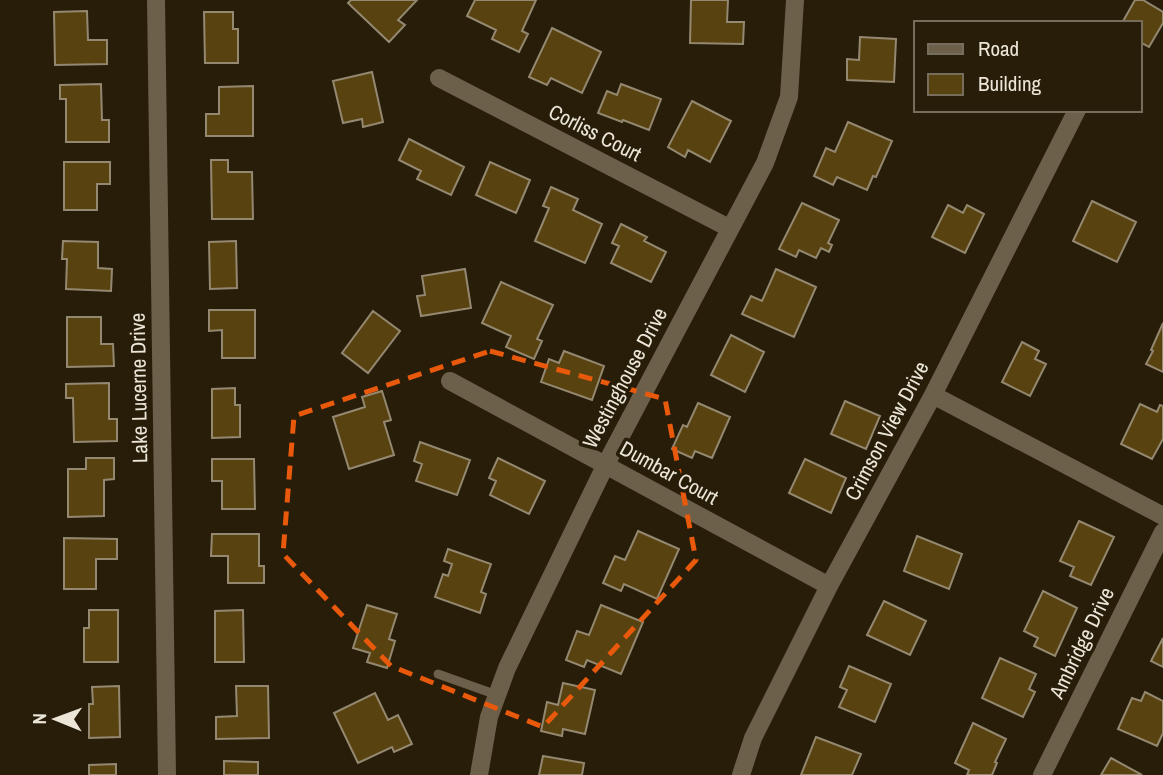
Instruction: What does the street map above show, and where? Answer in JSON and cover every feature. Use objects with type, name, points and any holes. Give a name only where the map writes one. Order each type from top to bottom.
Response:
[{"type":"street","name":"Lake Lucerne Drive","points":[[156,0],[167,775]]},
{"type":"street","name":"Westinghouse Drive","points":[[480,775],[489,717],[507,668],[606,464],[765,163],[789,97],[795,0]]},
{"type":"street","name":"Corliss Court","points":[[439,78],[729,228]]},
{"type":"street","name":"Crimson View Drive","points":[[741,775],[753,738],[829,586],[933,395],[1076,112]]},
{"type":"street","name":"Dumbar Court","points":[[450,381],[829,586]]},
{"type":"street","points":[[933,395],[1163,516]]},
{"type":"street","name":"Ambridge Drive","points":[[1042,775],[1163,532]]},
{"type":"lane","points":[[438,674],[497,695]]},
{"type":"highlighted area","points":[[490,351],[665,399],[696,560],[543,727],[391,666],[283,554],[294,416]]},
{"type":"building","points":[[351,0],[417,0],[398,20],[405,25],[389,42],[348,3]]},
{"type":"building","points":[[475,0],[536,0],[522,31],[528,34],[519,52],[492,39],[496,30],[467,16]]},
{"type":"building","points":[[691,0],[728,0],[727,22],[744,22],[743,44],[690,43]]},
{"type":"building","points":[[1135,0],[1143,0],[1163,12],[1163,23],[1149,47],[1142,43],[1142,21],[1123,21]]},
{"type":"building","points":[[87,11],[88,40],[107,40],[107,64],[55,65],[54,12]]},
{"type":"building","points":[[204,12],[233,12],[233,29],[238,29],[238,63],[205,63]]},
{"type":"building","points":[[552,28],[601,52],[582,93],[551,78],[547,85],[529,77]]},
{"type":"building","points":[[860,37],[896,39],[894,82],[847,80],[847,59],[859,60]]},
{"type":"building","points":[[372,72],[383,122],[363,127],[362,119],[343,123],[333,81]]},
{"type":"building","points":[[101,84],[102,120],[109,120],[109,142],[66,142],[66,99],[60,99],[60,85]]},
{"type":"building","points":[[621,84],[661,99],[649,130],[598,113],[607,91],[617,95]]},
{"type":"building","points":[[253,86],[253,136],[206,136],[206,114],[219,114],[219,87]]},
{"type":"building","points":[[692,101],[731,121],[710,162],[688,150],[685,157],[668,147]]},
{"type":"building","points":[[848,122],[892,141],[876,177],[873,176],[867,190],[837,177],[833,185],[814,176],[826,148],[835,152]]},
{"type":"building","points":[[409,139],[464,167],[451,195],[417,179],[421,171],[399,160]]},
{"type":"building","points":[[211,160],[228,160],[228,172],[252,172],[253,219],[212,219]]},
{"type":"building","points":[[64,162],[110,162],[110,184],[97,184],[97,210],[64,210]]},
{"type":"building","points":[[490,162],[530,180],[516,213],[476,195]]},
{"type":"building","points":[[551,187],[578,199],[573,210],[602,224],[585,263],[535,241],[549,208],[543,206]]},
{"type":"building","points":[[1092,201],[1136,222],[1117,262],[1073,241]]},
{"type":"building","points":[[802,203],[839,220],[828,243],[832,245],[829,252],[821,248],[816,258],[799,250],[796,257],[779,249]]},
{"type":"building","points":[[948,205],[963,213],[967,205],[984,214],[965,253],[932,237]]},
{"type":"building","points":[[621,224],[647,237],[644,241],[666,252],[651,282],[611,263],[619,246],[612,243]]},
{"type":"building","points":[[63,241],[98,242],[98,268],[112,269],[111,291],[66,289],[67,259],[62,259]]},
{"type":"building","points":[[236,241],[237,288],[210,289],[209,242]]},
{"type":"building","points":[[465,269],[471,308],[421,316],[417,296],[425,295],[422,276]]},
{"type":"building","points":[[776,269],[816,287],[794,337],[742,314],[751,296],[762,301]]},
{"type":"building","points":[[501,282],[553,305],[537,339],[542,341],[534,359],[506,347],[511,336],[482,323]]},
{"type":"building","points":[[209,310],[255,310],[255,358],[222,358],[222,330],[209,331]]},
{"type":"building","points":[[373,311],[400,331],[368,373],[342,353]]},
{"type":"building","points":[[67,317],[101,317],[101,344],[113,344],[114,366],[67,367]]},
{"type":"building","points":[[1163,323],[1163,372],[1146,364]]},
{"type":"building","points":[[731,335],[764,352],[745,392],[711,375]]},
{"type":"building","points":[[1022,342],[1039,351],[1035,359],[1046,364],[1030,396],[1002,382]]},
{"type":"building","points":[[564,351],[604,366],[592,400],[541,382],[549,359],[559,363]]},
{"type":"building","points":[[109,383],[109,419],[117,419],[117,441],[74,442],[73,398],[66,398],[66,384]]},
{"type":"building","points":[[235,388],[235,405],[240,405],[240,437],[212,438],[212,389]]},
{"type":"building","points":[[382,391],[391,420],[384,422],[394,455],[349,469],[333,417],[365,407],[362,397]]},
{"type":"building","points":[[845,401],[880,416],[866,449],[831,434]]},
{"type":"building","points":[[698,403],[730,417],[712,458],[695,451],[692,458],[672,449],[683,425],[687,427]]},
{"type":"building","points":[[1140,404],[1157,412],[1160,405],[1163,406],[1163,439],[1152,459],[1121,444]]},
{"type":"building","points":[[420,442],[470,460],[457,495],[416,481],[422,464],[414,461]]},
{"type":"building","points":[[86,458],[114,458],[114,479],[104,480],[104,516],[68,517],[68,469],[86,469]]},
{"type":"building","points":[[498,458],[545,481],[529,514],[490,495],[496,481],[489,478]]},
{"type":"building","points":[[212,459],[254,459],[255,509],[222,509],[222,481],[212,481]]},
{"type":"building","points":[[805,459],[846,478],[831,513],[789,493]]},
{"type":"building","points":[[1079,521],[1114,537],[1091,585],[1070,576],[1074,567],[1060,561]]},
{"type":"building","points":[[638,531],[679,549],[657,599],[624,584],[621,591],[603,583],[615,556],[625,560]]},
{"type":"building","points":[[212,534],[259,534],[259,566],[264,566],[264,583],[228,583],[228,556],[211,556]]},
{"type":"building","points":[[917,536],[962,554],[949,589],[904,571]]},
{"type":"building","points":[[64,538],[117,539],[117,559],[96,559],[96,589],[64,589]]},
{"type":"building","points":[[448,549],[491,564],[481,592],[486,594],[480,613],[435,597],[443,574],[448,576],[452,564],[444,561]]},
{"type":"building","points":[[1043,591],[1077,608],[1055,656],[1034,646],[1038,638],[1024,631]]},
{"type":"building","points":[[884,601],[926,621],[910,655],[867,635]]},
{"type":"building","points":[[367,605],[397,614],[389,639],[395,641],[387,668],[367,662],[370,653],[353,648]]},
{"type":"building","points":[[601,605],[643,622],[621,674],[587,660],[584,667],[566,660],[577,631],[589,635]]},
{"type":"building","points":[[89,610],[118,610],[118,662],[84,662],[84,628],[89,628]]},
{"type":"building","points":[[243,610],[244,662],[215,662],[215,611]]},
{"type":"building","points":[[1163,638],[1163,667],[1151,661]]},
{"type":"building","points":[[1000,658],[1036,674],[1029,689],[1035,692],[1023,717],[982,698]]},
{"type":"building","points":[[849,666],[891,684],[875,722],[839,707],[847,690],[840,687]]},
{"type":"building","points":[[563,683],[595,690],[585,734],[563,729],[562,736],[541,731],[547,702],[558,705]]},
{"type":"building","points":[[119,686],[120,737],[89,738],[92,687]]},
{"type":"building","points":[[236,686],[268,686],[269,738],[216,739],[216,717],[237,716]]},
{"type":"building","points":[[1145,692],[1163,701],[1163,733],[1157,746],[1118,729],[1132,698],[1141,701]]},
{"type":"building","points":[[375,693],[388,720],[398,715],[412,744],[394,752],[392,747],[358,763],[334,713]]},
{"type":"building","points":[[973,723],[1006,739],[992,775],[967,775],[969,770],[955,763]]},
{"type":"building","points":[[816,737],[861,754],[852,775],[801,775]]},
{"type":"building","points":[[543,756],[584,763],[582,775],[539,775]]},
{"type":"building","points":[[1111,758],[1142,775],[1101,775]]},
{"type":"building","points":[[224,761],[258,762],[258,775],[224,775]]},
{"type":"building","points":[[116,764],[116,775],[89,775],[89,765]]}]
